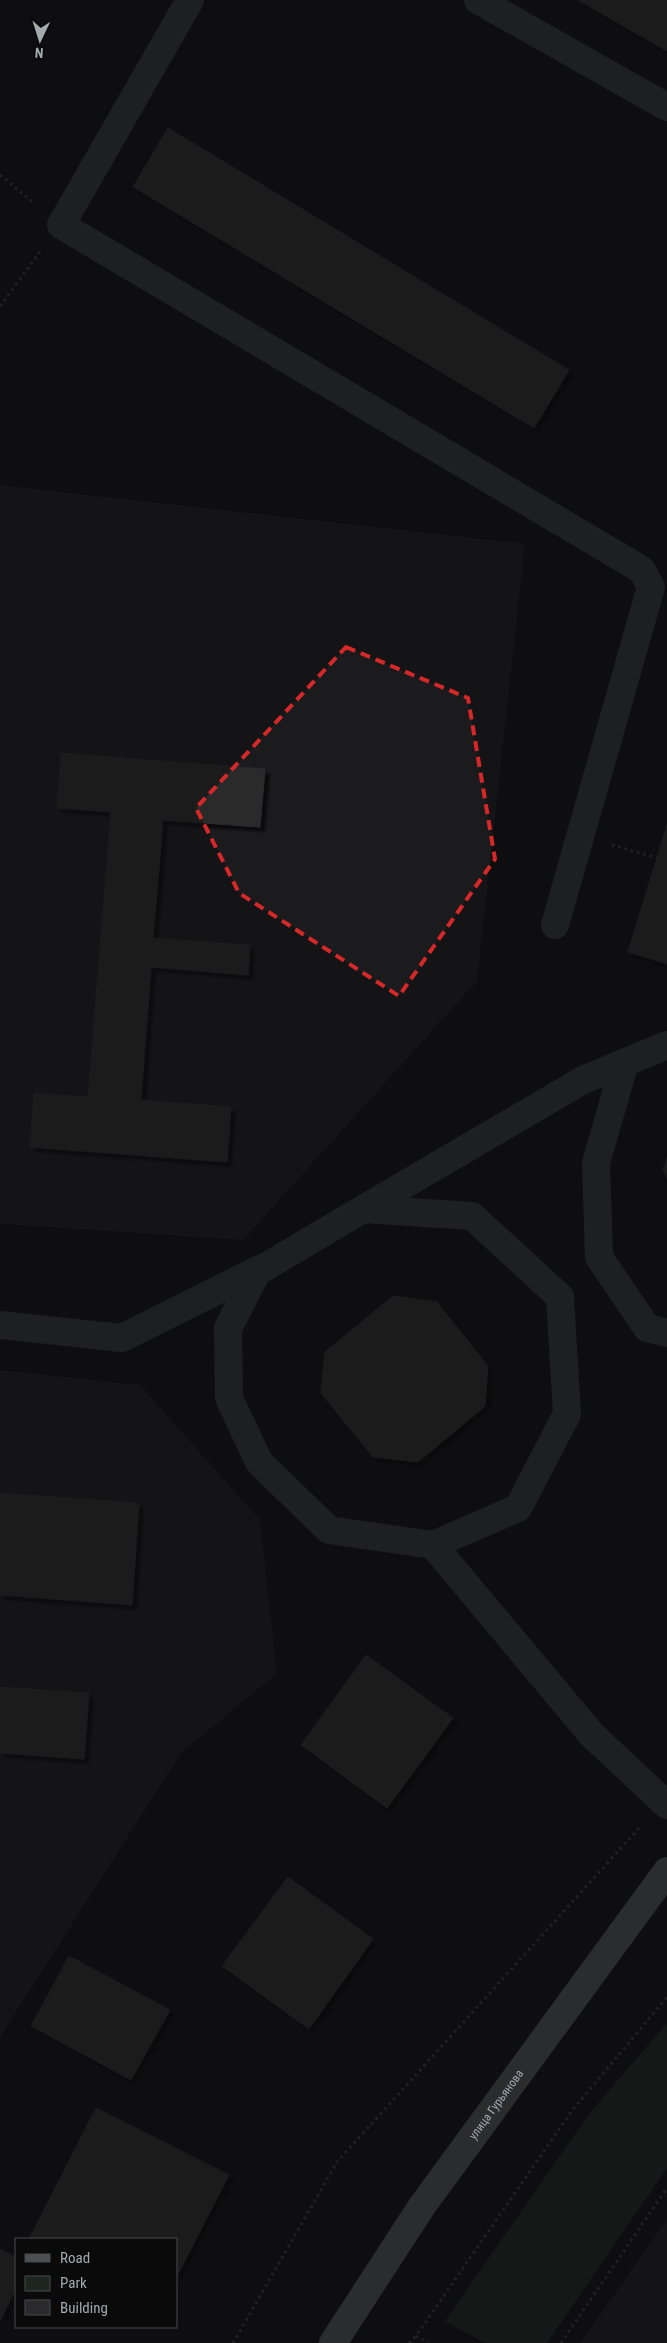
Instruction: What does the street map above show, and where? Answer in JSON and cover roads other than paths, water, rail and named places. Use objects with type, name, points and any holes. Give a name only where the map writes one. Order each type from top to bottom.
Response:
[{"type":"main road","name":"улица Гурьянова","points":[[333,2343],[422,2206],[667,1871]]},
{"type":"lane","points":[[190,0],[61,225],[642,570],[651,587],[555,925]]},
{"type":"lane","points":[[478,0],[667,107]]},
{"type":"lane","points":[[0,1325],[122,1338],[262,1268],[583,1080],[667,1045]]},
{"type":"lane","points":[[625,1062],[596,1163],[599,1257],[646,1328],[667,1333]]},
{"type":"lane","points":[[262,1268],[257,1272],[228,1328],[229,1398],[259,1462],[329,1530],[433,1545],[518,1508],[567,1414],[560,1297],[472,1216],[363,1209]]},
{"type":"lane","points":[[433,1545],[592,1735],[665,1803]]}]
